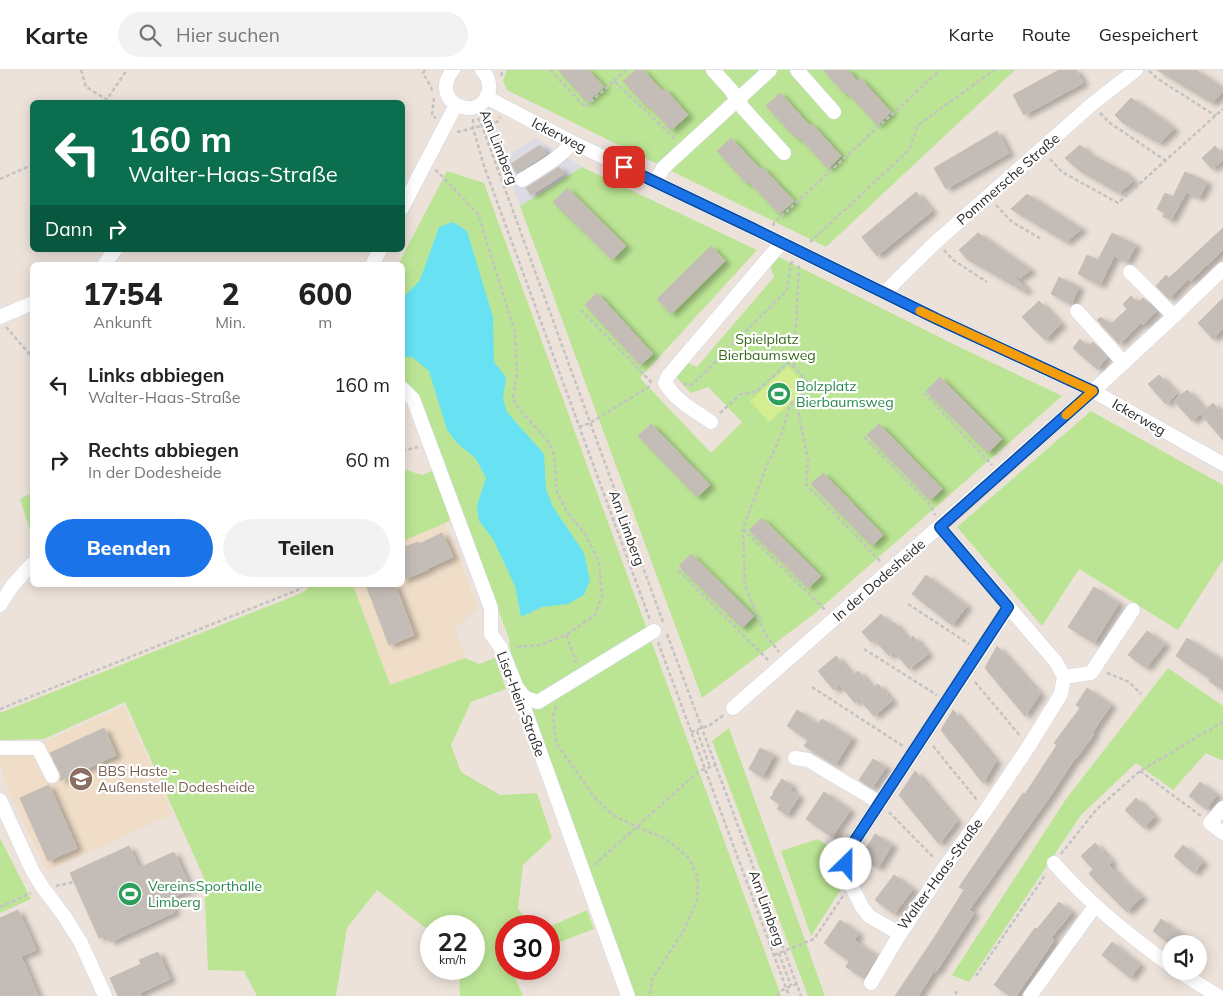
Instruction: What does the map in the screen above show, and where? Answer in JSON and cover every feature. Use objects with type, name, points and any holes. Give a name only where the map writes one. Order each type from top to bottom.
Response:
[{"type":"street","points":[[448,72],[446,89],[452,102],[465,108],[472,108],[479,105],[486,97],[489,86],[488,79],[482,70]]},
{"type":"street","points":[[713,70],[731,90],[743,108],[784,153]]},
{"type":"street","points":[[656,182],[663,168],[770,70]]},
{"type":"street","points":[[797,70],[834,112]]},
{"type":"street","name":"Pommersche Straße","points":[[885,293],[937,241],[1091,105],[1136,70]]},
{"type":"street","name":"Ickerweg","points":[[486,97],[572,142],[782,242],[937,319],[1093,391],[1223,464]]},
{"type":"street","points":[[405,202],[426,164],[452,128],[456,105]]},
{"type":"street","points":[[522,180],[560,156],[572,142]]},
{"type":"street","points":[[711,422],[680,401],[665,383],[668,376],[782,242]]},
{"type":"street","name":"In der Dodesheide","points":[[733,708],[1093,391],[1223,269]]},
{"type":"street","points":[[1130,272],[1174,316]]},
{"type":"street","points":[[0,319],[30,304]]},
{"type":"street","points":[[1076,311],[1124,363]]},
{"type":"street","name":"Lisa-Hein-Straße","points":[[405,391],[413,399],[491,608],[491,634],[501,648],[517,688],[628,996]]},
{"type":"street","points":[[940,527],[1056,662],[1064,677],[1091,673],[1133,610]]},
{"type":"street","points":[[0,605],[12,586],[30,566]]},
{"type":"street","name":"Walter-Haas-Straße","points":[[1008,607],[848,851],[846,864],[851,885],[862,907],[869,916],[900,934],[1029,746],[1061,694],[1064,677]]},
{"type":"street","points":[[517,688],[525,698],[538,702],[654,631]]},
{"type":"street","points":[[0,748],[38,748],[52,776]]},
{"type":"street","points":[[795,758],[808,760],[880,803]]},
{"type":"street","points":[[2,808],[32,870],[43,888],[65,916],[81,943],[105,996]]},
{"type":"street","points":[[1223,808],[1210,823],[1223,834]]},
{"type":"street","points":[[1054,863],[1070,882],[1095,906],[1135,940],[1162,960]]},
{"type":"street","points":[[1030,996],[1095,906]]},
{"type":"street","points":[[871,983],[900,934]]},
{"type":"street","points":[[1192,980],[1218,996]]},
{"type":"path","points":[[81,70],[86,87],[105,100]]},
{"type":"path","points":[[107,100],[127,70]]},
{"type":"path","points":[[425,70],[423,73],[431,87],[434,99],[432,115],[452,128]]},
{"type":"path","points":[[550,70],[585,107],[626,70]]},
{"type":"path","points":[[768,236],[774,223],[940,70]]},
{"type":"path","points":[[794,367],[800,252],[910,150],[918,125],[994,70]]},
{"type":"path","points":[[1148,70],[1158,80],[1216,116]]},
{"type":"path","points":[[614,81],[685,148]]},
{"type":"path","points":[[1091,105],[1110,122],[1166,161]]},
{"type":"path","name":"Am Limberg","points":[[472,108],[473,128],[484,166],[789,996]]},
{"type":"path","name":"Am Limberg","points":[[472,108],[485,135],[801,996]]},
{"type":"path","points":[[1041,149],[1062,172],[1118,203],[1223,109]]},
{"type":"path","points":[[426,164],[438,172],[478,214],[515,332],[517,373],[513,397],[516,405],[550,444],[554,455],[557,492],[567,512],[585,534],[599,562],[602,598],[595,615],[566,636],[540,645],[501,648]]},
{"type":"path","points":[[0,179],[30,165]]},
{"type":"path","points":[[988,196],[1011,221],[1041,239]]},
{"type":"path","points":[[937,241],[953,260],[987,282]]},
{"type":"path","points":[[581,310],[653,384]]},
{"type":"path","points":[[0,319],[30,355]]},
{"type":"path","points":[[711,422],[741,394],[757,392],[788,363],[811,386],[790,405],[782,433],[765,470],[743,528],[745,586],[764,632],[782,666]]},
{"type":"path","points":[[924,393],[1000,473]]},
{"type":"path","points":[[796,400],[808,460],[806,484],[889,571]]},
{"type":"path","points":[[864,437],[931,506],[940,527]]},
{"type":"path","points":[[743,528],[834,620]]},
{"type":"path","points":[[678,570],[782,666]]},
{"type":"path","points":[[0,710],[302,587]]},
{"type":"path","points":[[908,604],[979,651]]},
{"type":"path","points":[[566,636],[581,676]]},
{"type":"path","points":[[864,650],[946,701]]},
{"type":"path","points":[[1096,666],[1111,675],[1129,682],[1141,694]]},
{"type":"path","points":[[966,671],[1029,746]]},
{"type":"path","points":[[812,687],[913,752]]},
{"type":"path","points":[[560,690],[553,716],[556,743],[595,798],[613,815],[666,839],[689,858],[698,878],[697,900],[683,932],[652,979],[650,996]]},
{"type":"path","points":[[691,732],[710,725],[733,708]]},
{"type":"path","points":[[976,976],[1054,863],[1096,810],[1140,771],[1223,722]]},
{"type":"path","points":[[696,730],[710,767]]},
{"type":"path","points":[[924,735],[986,810]]},
{"type":"path","points":[[584,874],[699,771],[716,765]]},
{"type":"path","points":[[1140,771],[1210,823]]},
{"type":"path","points":[[880,803],[944,868]]},
{"type":"path","points":[[774,955],[814,939],[851,885]]},
{"type":"path","points":[[779,953],[791,986]]},
{"type":"path","points":[[777,996],[779,992],[797,984]]},
{"type":"path","points":[[955,991],[958,996]]},
{"type":"shaded area","points":[[535,138],[582,167],[520,206],[503,159]]},
{"type":"shaded area","points":[[445,522],[478,608],[455,628],[465,658],[390,686],[354,587],[405,587],[405,540]]},
{"type":"shaded area","name":"BBS Haste - Außenstelle Dodesheide","points":[[124,706],[173,814],[47,871],[10,794],[0,764],[0,742],[44,742]]},
{"type":"green space","points":[[507,70],[1015,70],[826,247],[507,90],[503,81]]},
{"type":"green space","name":"Spielplatz Bierbaumsweg","points":[[582,167],[757,250],[640,378],[711,453],[742,422],[708,387],[691,393],[676,377],[688,363],[697,367],[774,277],[770,266],[779,257],[1062,396],[814,614],[702,698],[520,206]]},
{"type":"green space","points":[[447,171],[484,183],[781,996],[633,996],[510,652],[509,639],[463,513],[405,540],[405,470],[422,475],[446,465],[417,394],[405,382],[405,262],[400,262]]},
{"type":"green space","name":"Bolzplatz Bierbaumsweg","points":[[788,366],[808,387],[769,422],[750,401]]},
{"type":"green space","points":[[1091,411],[1223,485],[1223,560],[1178,630],[1079,569],[1042,626],[957,527]]},
{"type":"green space","points":[[30,494],[30,530],[20,499]]},
{"type":"green space","points":[[308,587],[354,587],[390,685],[465,658],[479,664],[495,658],[506,689],[471,702],[451,745],[461,772],[500,795],[537,793],[552,838],[523,865],[518,909],[523,915],[495,915],[495,980],[516,980],[523,996],[460,996],[459,980],[485,980],[485,915],[420,915],[420,923],[377,890],[347,928],[336,996],[257,996],[244,971],[208,970],[204,878],[125,702],[44,739],[0,740],[0,713],[304,592]]},
{"type":"green space","points":[[1168,668],[1223,706],[1223,761],[1206,753],[1173,790],[1136,763],[1081,815],[969,982],[952,975],[1066,799]]},
{"type":"green space","points":[[729,728],[825,996],[808,996],[712,741]]},
{"type":"green space","points":[[0,838],[31,899],[0,913]]},
{"type":"green space","points":[[818,839],[834,851],[842,888],[811,936],[781,851]]},
{"type":"green space","points":[[587,910],[594,929],[560,942],[560,922]]},
{"type":"water","points":[[453,222],[467,231],[493,317],[494,362],[506,377],[503,399],[507,412],[544,454],[546,489],[553,507],[584,553],[590,580],[584,595],[568,604],[542,607],[521,617],[515,586],[493,539],[479,521],[477,505],[486,478],[476,459],[457,443],[447,430],[429,371],[412,357],[405,357],[405,296],[420,280],[439,227]]},
{"type":"building","points":[[558,70],[588,70],[604,87],[587,102]]},
{"type":"building","points":[[636,70],[643,70],[662,91],[665,89],[688,115],[671,130],[623,81]]},
{"type":"building","points":[[823,70],[848,70],[857,81],[860,78],[891,112],[877,125],[847,92],[845,94]]},
{"type":"building","points":[[1059,70],[1076,70],[1083,83],[1024,115],[1013,95]]},
{"type":"building","points":[[1157,70],[1196,70],[1223,88],[1223,92],[1212,103]]},
{"type":"building","points":[[780,93],[841,156],[828,169],[799,137],[797,139],[766,106]]},
{"type":"building","points":[[1131,98],[1174,129],[1159,143],[1123,123],[1115,115]]},
{"type":"building","points":[[997,131],[1009,153],[946,189],[934,168]]},
{"type":"building","points":[[731,138],[794,201],[779,214],[749,182],[747,184],[717,151]]},
{"type":"building","points":[[540,145],[546,154],[517,173],[511,164]]},
{"type":"building","points":[[1080,145],[1090,154],[1124,172],[1133,181],[1119,193],[1080,171],[1065,158]]},
{"type":"building","points":[[1215,146],[1223,155],[1223,160],[1212,169],[1202,158]]},
{"type":"building","points":[[559,167],[564,174],[531,195],[526,188]]},
{"type":"building","points":[[1185,172],[1207,182],[1199,198],[1186,192],[1171,220],[1163,217],[1165,213],[1157,209],[1165,193],[1173,197]]},
{"type":"building","points":[[567,188],[626,246],[612,260],[553,202]]},
{"type":"building","points":[[916,192],[932,211],[877,256],[862,237]]},
{"type":"building","points":[[1027,194],[1082,229],[1066,242],[1011,209]]},
{"type":"building","points":[[1223,228],[1223,250],[1190,281],[1188,279],[1169,299],[1156,286],[1166,275],[1169,278]]},
{"type":"building","points":[[978,233],[1031,270],[1020,278],[1013,275],[1027,289],[1025,292],[967,259],[959,250]]},
{"type":"building","points":[[1112,233],[1136,245],[1127,262],[1114,256],[1100,285],[1078,274],[1087,255],[1098,260]]},
{"type":"building","points":[[711,246],[725,261],[671,314],[657,299]]},
{"type":"building","points":[[1059,277],[1079,287],[1071,304],[1051,294]]},
{"type":"building","points":[[597,293],[653,354],[640,365],[585,305]]},
{"type":"building","points":[[1131,296],[1138,303],[1143,298],[1157,311],[1119,344],[1097,320],[1101,317],[1110,325],[1127,309],[1123,304]]},
{"type":"building","points":[[1223,298],[1223,329],[1213,339],[1198,323]]},
{"type":"building","points":[[1039,301],[1061,324],[1045,340],[1022,317]]},
{"type":"building","points":[[1080,339],[1088,347],[1093,342],[1107,357],[1097,369],[1073,348]]},
{"type":"building","points":[[1159,375],[1177,394],[1166,404],[1148,384]]},
{"type":"building","points":[[940,377],[1002,439],[988,453],[926,391]]},
{"type":"building","points":[[1187,390],[1205,410],[1192,421],[1174,401]]},
{"type":"building","points":[[1213,403],[1223,415],[1223,440],[1201,414]]},
{"type":"building","points":[[651,424],[710,485],[697,497],[638,436]]},
{"type":"building","points":[[879,424],[942,489],[930,500],[867,435]]},
{"type":"building","points":[[823,473],[883,535],[872,546],[811,484]]},
{"type":"building","points":[[762,518],[821,576],[808,588],[749,530]]},
{"type":"building","points":[[442,533],[453,557],[405,579],[405,547],[418,542],[419,544]]},
{"type":"building","points":[[691,554],[754,616],[742,628],[679,566]]},
{"type":"building","points":[[926,575],[967,606],[952,625],[912,594]]},
{"type":"building","points":[[367,587],[396,587],[414,635],[389,645]]},
{"type":"building","points":[[1094,587],[1119,603],[1094,643],[1068,627]]},
{"type":"building","points":[[881,614],[891,625],[894,622],[908,640],[913,636],[928,654],[909,669],[894,652],[889,656],[874,639],[871,642],[862,632]]},
{"type":"building","points":[[1147,631],[1165,644],[1146,668],[1128,655]]},
{"type":"building","points":[[1187,638],[1223,661],[1223,690],[1176,656]]},
{"type":"building","points":[[997,646],[1040,694],[1025,716],[985,668]]},
{"type":"building","points":[[836,656],[853,676],[858,671],[873,688],[878,684],[892,701],[874,716],[859,699],[855,703],[840,685],[834,690],[818,671]]},
{"type":"building","points":[[1087,688],[1111,705],[1092,733],[1094,734],[1075,758],[969,910],[974,913],[918,996],[895,996],[964,890],[959,887],[1057,745],[1054,743],[1080,708],[1076,705]]},
{"type":"building","points":[[797,710],[818,724],[822,719],[852,738],[835,765],[804,746],[808,740],[787,726]]},
{"type":"building","points":[[953,710],[996,761],[983,783],[941,730]]},
{"type":"building","points":[[104,728],[116,755],[60,781],[60,773],[50,753]]},
{"type":"building","points":[[760,748],[774,755],[762,777],[749,769]]},
{"type":"building","points":[[873,759],[886,767],[872,788],[859,780]]},
{"type":"building","points":[[915,771],[957,821],[939,844],[899,795]]},
{"type":"building","points":[[782,779],[792,786],[790,790],[799,796],[787,815],[777,809],[780,804],[770,798]]},
{"type":"building","points":[[1200,782],[1217,795],[1206,809],[1189,796]]},
{"type":"building","points":[[49,785],[77,848],[48,861],[20,798]]},
{"type":"building","points":[[824,792],[850,810],[832,837],[806,819]]},
{"type":"building","points":[[1136,798],[1155,817],[1144,828],[1125,810]]},
{"type":"building","points":[[875,834],[892,845],[878,868],[861,857]]},
{"type":"building","points":[[1095,843],[1112,862],[1109,865],[1142,897],[1127,912],[1089,874],[1093,869],[1081,856]]},
{"type":"building","points":[[1183,845],[1203,862],[1194,873],[1174,856]]},
{"type":"building","name":"VereinsSporthalle Limberg","points":[[129,846],[139,868],[174,852],[191,889],[169,899],[175,912],[110,942],[106,935],[99,938],[70,873]]},
{"type":"building","points":[[894,875],[913,889],[894,914],[875,900]]},
{"type":"building","points":[[1059,902],[1072,912],[1051,938],[1054,940],[1016,996],[1010,996],[994,985],[1035,928],[1037,929]]},
{"type":"building","points":[[18,910],[36,950],[21,956],[38,996],[0,996],[0,918]]},
{"type":"building","points":[[1161,919],[1183,935],[1162,935],[1162,938],[1153,931]]},
{"type":"building","points":[[840,920],[859,934],[854,940],[877,956],[863,978],[846,967],[849,961],[824,943]]},
{"type":"building","points":[[1112,942],[1140,965],[1130,978],[1102,955]]},
{"type":"building","points":[[158,952],[170,979],[140,993],[141,996],[118,996],[110,978],[141,964],[139,960]]},
{"type":"slow traffic","points":[[920,311],[1093,391],[1066,415]]},
{"type":"place","name":"Bolzplatz Bierbaumsweg","points":[[779,394]]},
{"type":"place","name":"BBS Haste - Außenstelle Dodesheide","points":[[81,779]]},
{"type":"place","name":"VereinsSporthalle Limberg","points":[[130,894]]},
{"type":"route","points":[[624,167],[937,319],[1093,391],[940,527],[1008,607],[848,851],[846,864]]}]
